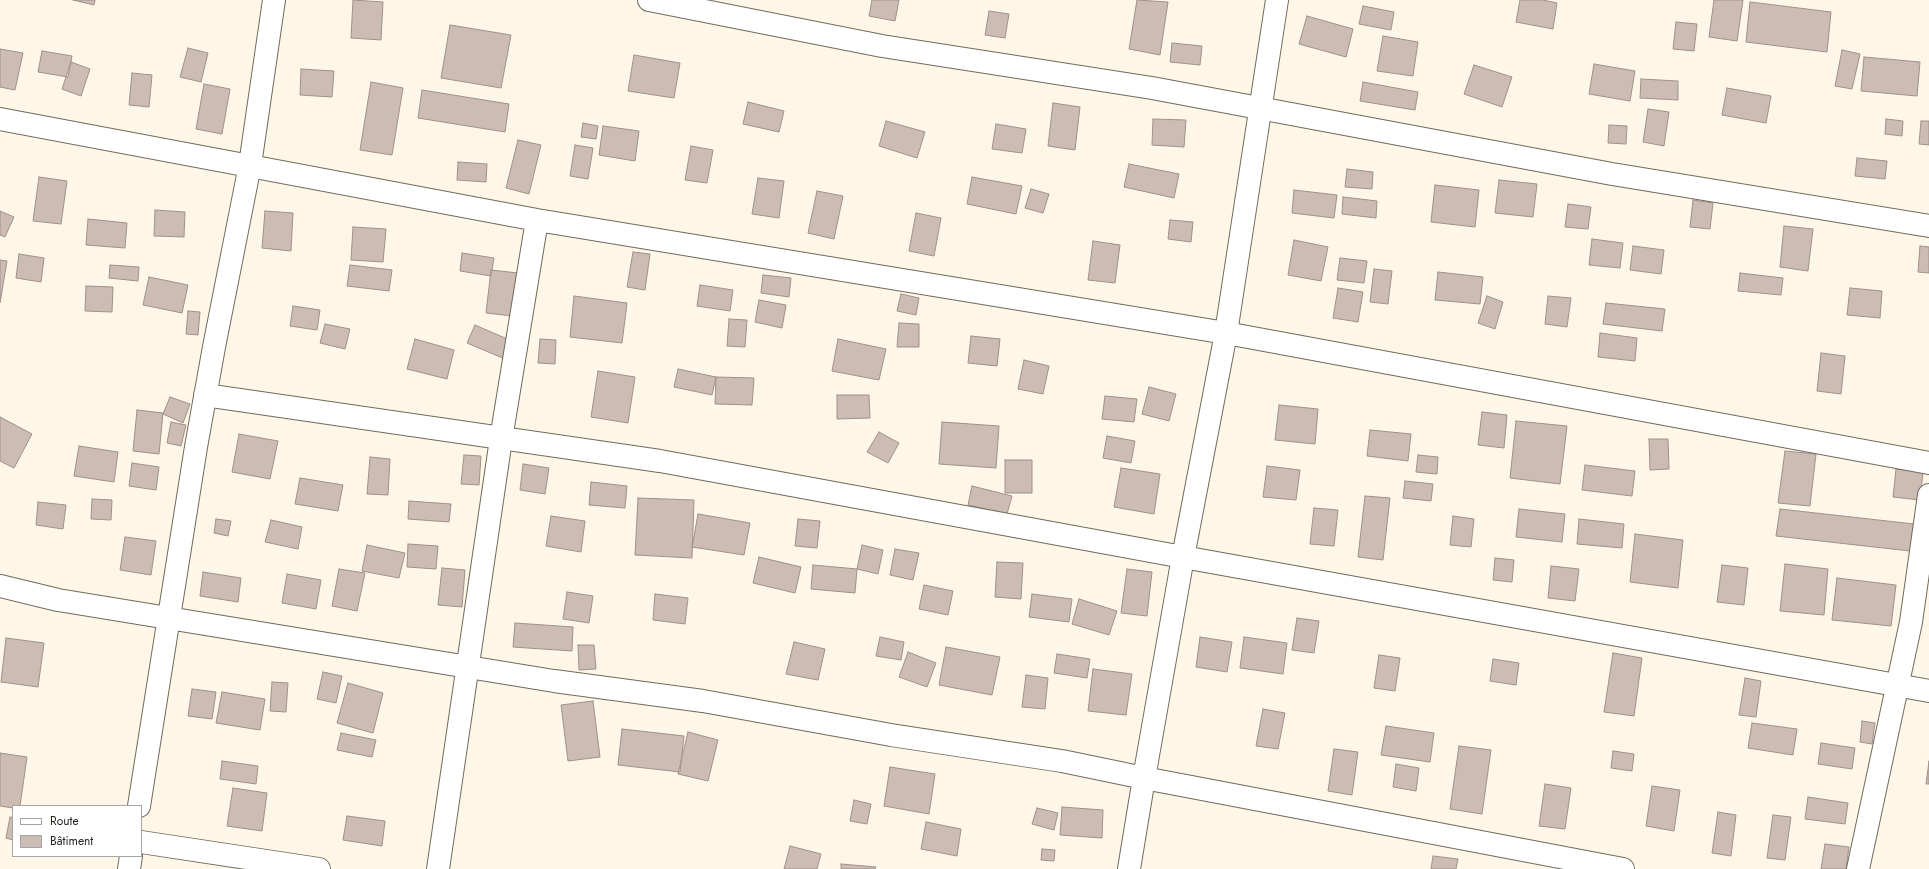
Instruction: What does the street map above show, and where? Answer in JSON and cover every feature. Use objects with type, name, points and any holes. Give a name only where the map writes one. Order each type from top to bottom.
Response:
[{"type":"street","points":[[139,805],[168,617],[205,395],[250,165],[274,0]]},
{"type":"street","points":[[649,0],[882,46],[1152,88],[1612,174],[1929,226]]},
{"type":"street","points":[[1130,869],[1144,778],[1183,557],[1226,333],[1277,0]]},
{"type":"street","points":[[0,119],[537,220],[1226,333],[1929,463]]},
{"type":"street","points":[[438,869],[501,439],[537,220]]},
{"type":"street","points":[[205,395],[660,461],[1929,691]]},
{"type":"street","points":[[1858,869],[1911,622],[1929,494]]},
{"type":"street","points":[[0,586],[58,600],[554,682],[703,701],[891,735],[1062,761],[1623,869]]},
{"type":"street","points":[[142,842],[319,869]]},
{"type":"street","points":[[129,869],[131,857]]},
{"type":"building","points":[[73,0],[95,0],[94,5]]},
{"type":"building","points":[[353,0],[383,2],[381,40],[351,38]]},
{"type":"building","points":[[872,0],[899,0],[895,21],[869,16]]},
{"type":"building","points":[[1137,0],[1168,2],[1160,55],[1129,49]]},
{"type":"building","points":[[1520,0],[1543,0],[1557,3],[1553,29],[1516,22]]},
{"type":"building","points":[[1714,0],[1743,0],[1737,41],[1709,37]]},
{"type":"building","points":[[1750,2],[1831,12],[1827,52],[1746,42]]},
{"type":"building","points":[[1363,6],[1394,12],[1391,30],[1359,24]]},
{"type":"building","points":[[989,11],[1009,14],[1005,38],[985,35]]},
{"type":"building","points":[[1307,16],[1353,29],[1346,57],[1299,44]]},
{"type":"building","points":[[1676,22],[1697,24],[1694,51],[1673,49]]},
{"type":"building","points":[[450,25],[511,35],[501,88],[441,78]]},
{"type":"building","points":[[1383,36],[1418,42],[1413,76],[1377,71]]},
{"type":"building","points":[[1172,43],[1202,46],[1200,65],[1170,62]]},
{"type":"building","points":[[188,48],[208,53],[201,82],[180,77]]},
{"type":"building","points":[[0,49],[23,53],[15,90],[0,87]]},
{"type":"building","points":[[1842,50],[1860,54],[1852,89],[1835,86]]},
{"type":"building","points":[[42,51],[72,56],[68,77],[38,72]]},
{"type":"building","points":[[634,55],[680,63],[674,98],[628,91]]},
{"type":"building","points":[[1864,57],[1920,62],[1917,96],[1861,91]]},
{"type":"building","points":[[71,62],[90,69],[81,96],[62,89]]},
{"type":"building","points":[[1594,64],[1635,71],[1630,101],[1589,94]]},
{"type":"building","points":[[1474,65],[1512,77],[1502,107],[1464,94]]},
{"type":"building","points":[[301,69],[334,71],[332,97],[300,95]]},
{"type":"building","points":[[132,73],[152,75],[149,107],[129,105]]},
{"type":"building","points":[[1641,79],[1678,81],[1678,100],[1640,98]]},
{"type":"building","points":[[371,82],[403,88],[392,155],[360,150]]},
{"type":"building","points":[[1363,82],[1418,92],[1415,110],[1360,101]]},
{"type":"building","points":[[204,84],[230,89],[222,134],[196,129]]},
{"type":"building","points":[[1727,88],[1771,96],[1766,123],[1722,115]]},
{"type":"building","points":[[422,90],[509,104],[505,132],[418,118]]},
{"type":"building","points":[[748,102],[784,111],[779,132],[743,124]]},
{"type":"building","points":[[1053,103],[1080,107],[1075,150],[1048,146]]},
{"type":"building","points":[[1648,109],[1669,112],[1664,146],[1643,142]]},
{"type":"building","points":[[1153,119],[1186,120],[1184,147],[1152,145]]},
{"type":"building","points":[[1886,119],[1903,121],[1902,136],[1885,134]]},
{"type":"building","points":[[886,121],[925,132],[917,158],[879,146]]},
{"type":"building","points":[[1921,121],[1929,121],[1929,145],[1919,144]]},
{"type":"building","points":[[583,123],[598,126],[596,139],[581,137]]},
{"type":"building","points":[[996,124],[1026,129],[1022,153],[992,149]]},
{"type":"building","points":[[1609,125],[1627,126],[1626,144],[1608,143]]},
{"type":"building","points":[[603,126],[639,131],[635,161],[599,155]]},
{"type":"building","points":[[518,140],[541,145],[529,194],[506,188]]},
{"type":"building","points":[[575,145],[593,148],[588,179],[570,176]]},
{"type":"building","points":[[691,146],[713,150],[707,183],[685,180]]},
{"type":"building","points":[[1857,158],[1887,161],[1885,179],[1855,176]]},
{"type":"building","points":[[458,162],[487,164],[486,182],[457,180]]},
{"type":"building","points":[[1129,164],[1179,174],[1174,198],[1124,187]]},
{"type":"building","points":[[1347,169],[1373,172],[1372,189],[1345,187]]},
{"type":"building","points":[[39,177],[67,181],[61,224],[33,221]]},
{"type":"building","points":[[972,177],[1022,186],[1016,214],[967,204]]},
{"type":"building","points":[[758,178],[784,181],[779,218],[752,214]]},
{"type":"building","points":[[1499,180],[1537,184],[1533,217],[1495,213]]},
{"type":"building","points":[[1435,185],[1479,190],[1475,227],[1431,222]]},
{"type":"building","points":[[1031,189],[1049,194],[1043,213],[1025,208]]},
{"type":"building","points":[[1294,190],[1337,195],[1334,218],[1292,213]]},
{"type":"building","points":[[817,191],[843,196],[834,239],[808,233]]},
{"type":"building","points":[[1343,197],[1377,201],[1376,218],[1342,214]]},
{"type":"building","points":[[1693,200],[1713,203],[1710,229],[1690,227]]},
{"type":"building","points":[[1568,204],[1591,207],[1588,229],[1565,227]]},
{"type":"building","points":[[155,210],[185,212],[184,237],[154,236]]},
{"type":"building","points":[[0,211],[14,217],[5,237],[0,235]]},
{"type":"building","points":[[265,211],[293,213],[291,251],[262,248]]},
{"type":"building","points":[[916,213],[941,218],[934,256],[909,251]]},
{"type":"building","points":[[88,219],[127,223],[125,248],[86,245]]},
{"type":"building","points":[[1170,220],[1193,222],[1191,242],[1168,239]]},
{"type":"building","points":[[1784,226],[1813,229],[1808,271],[1780,267]]},
{"type":"building","points":[[353,227],[386,229],[383,262],[351,260]]},
{"type":"building","points":[[1592,239],[1623,243],[1620,268],[1589,265]]},
{"type":"building","points":[[1294,240],[1328,247],[1321,281],[1288,275]]},
{"type":"building","points":[[1093,241],[1120,245],[1115,283],[1088,280]]},
{"type":"building","points":[[1633,246],[1664,250],[1661,274],[1630,270]]},
{"type":"building","points":[[1920,246],[1929,247],[1929,273],[1918,272]]},
{"type":"building","points":[[633,252],[650,254],[645,290],[627,287]]},
{"type":"building","points":[[462,253],[494,258],[491,276],[460,271]]},
{"type":"building","points":[[19,254],[44,258],[41,282],[16,278]]},
{"type":"building","points":[[1340,258],[1367,261],[1364,283],[1337,280]]},
{"type":"building","points":[[0,260],[7,261],[0,303]]},
{"type":"building","points":[[110,265],[139,267],[138,281],[109,278]]},
{"type":"building","points":[[350,265],[392,270],[389,291],[347,286]]},
{"type":"building","points":[[1374,269],[1392,271],[1388,304],[1370,302]]},
{"type":"building","points":[[491,270],[518,273],[513,316],[486,313]]},
{"type":"building","points":[[1438,272],[1483,277],[1480,304],[1435,300]]},
{"type":"building","points":[[1740,273],[1783,278],[1781,295],[1738,291]]},
{"type":"building","points":[[763,275],[791,278],[789,297],[761,293]]},
{"type":"building","points":[[149,277],[188,285],[182,313],[143,305]]},
{"type":"building","points":[[700,285],[733,290],[730,311],[697,306]]},
{"type":"building","points":[[86,286],[113,287],[112,312],[85,311]]},
{"type":"building","points":[[1338,288],[1363,292],[1358,322],[1333,318]]},
{"type":"building","points":[[1850,288],[1882,291],[1880,318],[1847,315]]},
{"type":"building","points":[[901,294],[919,298],[916,315],[897,311]]},
{"type":"building","points":[[574,296],[627,303],[622,343],[570,337]]},
{"type":"building","points":[[1487,296],[1503,302],[1495,329],[1478,323]]},
{"type":"building","points":[[1548,296],[1571,298],[1567,327],[1545,324]]},
{"type":"building","points":[[759,300],[786,305],[782,328],[755,322]]},
{"type":"building","points":[[1606,303],[1665,309],[1662,331],[1603,324]]},
{"type":"building","points":[[293,306],[320,310],[317,330],[290,326]]},
{"type":"building","points":[[188,311],[200,312],[198,335],[186,334]]},
{"type":"building","points":[[729,319],[747,320],[745,347],[727,346]]},
{"type":"building","points":[[899,323],[919,324],[919,347],[897,347]]},
{"type":"building","points":[[325,324],[350,329],[345,349],[320,343]]},
{"type":"building","points":[[475,325],[512,341],[505,359],[467,343]]},
{"type":"building","points":[[1600,333],[1637,338],[1635,361],[1598,357]]},
{"type":"building","points":[[971,336],[1000,339],[997,366],[968,363]]},
{"type":"building","points":[[415,339],[454,350],[447,379],[407,369]]},
{"type":"building","points":[[540,339],[556,340],[555,364],[538,363]]},
{"type":"building","points":[[838,339],[886,349],[879,380],[832,371]]},
{"type":"building","points":[[1821,353],[1845,356],[1841,394],[1817,391]]},
{"type":"building","points":[[1024,360],[1049,366],[1043,394],[1018,389]]},
{"type":"building","points":[[678,369],[716,377],[712,395],[674,387]]},
{"type":"building","points":[[598,371],[635,377],[628,423],[591,417]]},
{"type":"building","points":[[716,377],[754,378],[752,405],[715,404]]},
{"type":"building","points":[[1149,387],[1176,394],[1169,421],[1142,414]]},
{"type":"building","points":[[837,395],[869,395],[870,418],[837,419]]},
{"type":"building","points":[[1105,396],[1137,399],[1134,422],[1102,419]]},
{"type":"building","points":[[170,397],[190,404],[183,423],[163,414]]},
{"type":"building","points":[[1279,405],[1318,409],[1315,444],[1275,440]]},
{"type":"building","points":[[137,410],[163,413],[159,454],[133,451]]},
{"type":"building","points":[[1482,412],[1507,415],[1504,448],[1478,445]]},
{"type":"building","points":[[0,417],[32,434],[14,468],[0,461]]},
{"type":"building","points":[[1516,421],[1567,426],[1560,484],[1510,478]]},
{"type":"building","points":[[171,422],[186,425],[181,446],[167,443]]},
{"type":"building","points":[[942,422],[999,426],[996,468],[939,464]]},
{"type":"building","points":[[1370,430],[1411,434],[1408,461],[1367,456]]},
{"type":"building","points":[[879,432],[899,443],[888,463],[867,452]]},
{"type":"building","points":[[239,434],[278,441],[270,479],[232,472]]},
{"type":"building","points":[[1107,436],[1135,441],[1131,463],[1103,458]]},
{"type":"building","points":[[1649,439],[1668,439],[1669,469],[1650,470]]},
{"type":"building","points":[[79,446],[118,452],[114,482],[74,476]]},
{"type":"building","points":[[1785,451],[1816,454],[1810,506],[1778,503]]},
{"type":"building","points":[[464,455],[481,456],[479,485],[461,484]]},
{"type":"building","points":[[1418,455],[1438,457],[1437,474],[1416,472]]},
{"type":"building","points":[[370,457],[390,459],[388,495],[367,494]]},
{"type":"building","points":[[1005,460],[1032,460],[1032,493],[1005,493]]},
{"type":"building","points":[[132,463],[159,467],[156,490],[129,486]]},
{"type":"building","points":[[523,464],[549,468],[545,494],[520,490]]},
{"type":"building","points":[[1585,465],[1635,471],[1632,496],[1582,490]]},
{"type":"building","points":[[1267,466],[1300,470],[1296,500],[1263,497]]},
{"type":"building","points":[[1121,468],[1160,474],[1154,514],[1114,507]]},
{"type":"building","points":[[1896,469],[1923,472],[1920,500],[1893,497]]},
{"type":"building","points":[[300,478],[343,485],[338,511],[295,504]]},
{"type":"building","points":[[1405,481],[1433,484],[1431,501],[1403,498]]},
{"type":"building","points":[[591,482],[627,486],[625,508],[589,505]]},
{"type":"building","points":[[972,486],[1012,496],[1007,514],[968,505]]},
{"type":"building","points":[[1365,496],[1390,498],[1383,560],[1358,557]]},
{"type":"building","points":[[638,498],[694,500],[692,558],[635,555]]},
{"type":"building","points":[[92,499],[112,500],[111,520],[91,519]]},
{"type":"building","points":[[409,501],[451,504],[449,522],[408,519]]},
{"type":"building","points":[[38,502],[66,505],[63,529],[36,525]]},
{"type":"building","points":[[1314,508],[1338,510],[1334,546],[1310,544]]},
{"type":"building","points":[[1519,509],[1565,514],[1562,542],[1516,537]]},
{"type":"building","points":[[1780,509],[1914,524],[1910,551],[1776,536]]},
{"type":"building","points":[[698,514],[750,523],[744,555],[692,547]]},
{"type":"building","points":[[551,516],[585,521],[581,552],[546,546]]},
{"type":"building","points":[[1453,516],[1474,519],[1471,547],[1450,545]]},
{"type":"building","points":[[216,519],[231,521],[228,536],[214,533]]},
{"type":"building","points":[[798,519],[820,521],[817,548],[795,546]]},
{"type":"building","points":[[1579,519],[1624,524],[1622,548],[1577,544]]},
{"type":"building","points":[[271,520],[302,527],[298,549],[265,542]]},
{"type":"building","points":[[1635,534],[1683,540],[1678,588],[1630,582]]},
{"type":"building","points":[[125,537],[156,541],[151,575],[120,570]]},
{"type":"building","points":[[408,544],[438,546],[436,569],[407,567]]},
{"type":"building","points":[[367,545],[405,553],[399,578],[362,571]]},
{"type":"building","points":[[862,545],[883,550],[878,574],[857,569]]},
{"type":"building","points":[[895,549],[919,553],[913,580],[890,575]]},
{"type":"building","points":[[759,557],[801,567],[795,593],[753,583]]},
{"type":"building","points":[[1495,558],[1514,560],[1512,582],[1493,580]]},
{"type":"building","points":[[997,562],[1023,563],[1021,599],[995,597]]},
{"type":"building","points":[[1785,564],[1828,569],[1824,615],[1780,611]]},
{"type":"building","points":[[813,565],[857,569],[855,593],[811,589]]},
{"type":"building","points":[[1722,565],[1748,568],[1744,605],[1717,602]]},
{"type":"building","points":[[1551,566],[1579,569],[1575,601],[1548,598]]},
{"type":"building","points":[[442,568],[465,570],[462,607],[438,605]]},
{"type":"building","points":[[339,569],[365,573],[357,611],[332,606]]},
{"type":"building","points":[[1127,569],[1152,572],[1147,616],[1121,613]]},
{"type":"building","points":[[203,572],[241,578],[238,602],[200,596]]},
{"type":"building","points":[[287,574],[321,580],[316,609],[282,603]]},
{"type":"building","points":[[1837,578],[1896,585],[1891,626],[1832,620]]},
{"type":"building","points":[[924,585],[953,591],[948,615],[919,609]]},
{"type":"building","points":[[567,592],[593,596],[589,623],[563,619]]},
{"type":"building","points":[[655,594],[688,598],[685,624],[653,620]]},
{"type":"building","points":[[1032,594],[1072,599],[1069,622],[1029,617]]},
{"type":"building","points":[[1079,599],[1117,611],[1109,635],[1072,624]]},
{"type":"building","points":[[1297,618],[1319,621],[1314,653],[1292,650]]},
{"type":"building","points":[[515,623],[573,627],[572,651],[513,647]]},
{"type":"building","points":[[880,637],[904,642],[901,660],[876,656]]},
{"type":"building","points":[[1200,637],[1232,642],[1227,672],[1196,667]]},
{"type":"building","points":[[1244,637],[1287,643],[1283,674],[1240,668]]},
{"type":"building","points":[[6,638],[44,643],[38,687],[1,682]]},
{"type":"building","points":[[794,642],[825,649],[818,680],[786,674]]},
{"type":"building","points":[[578,645],[594,645],[596,669],[579,670]]},
{"type":"building","points":[[946,647],[1000,657],[992,695],[939,685]]},
{"type":"building","points":[[908,652],[936,663],[927,687],[899,677]]},
{"type":"building","points":[[1613,653],[1642,658],[1634,716],[1604,712]]},
{"type":"building","points":[[1057,654],[1090,659],[1087,678],[1054,673]]},
{"type":"building","points":[[1379,655],[1400,658],[1395,691],[1374,688]]},
{"type":"building","points":[[1493,659],[1519,663],[1516,685],[1490,681]]},
{"type":"building","points":[[1093,669],[1132,674],[1126,715],[1088,711]]},
{"type":"building","points":[[323,672],[342,676],[336,703],[317,699]]},
{"type":"building","points":[[1026,675],[1048,678],[1045,709],[1022,707]]},
{"type":"building","points":[[1745,678],[1761,681],[1756,717],[1739,715]]},
{"type":"building","points":[[272,682],[288,683],[286,712],[270,711]]},
{"type":"building","points":[[348,683],[383,693],[373,733],[337,723]]},
{"type":"building","points":[[192,689],[216,692],[212,719],[188,716]]},
{"type":"building","points":[[222,692],[265,699],[260,730],[216,723]]},
{"type":"building","points":[[593,701],[600,757],[568,761],[561,705]]},
{"type":"building","points":[[1263,709],[1285,713],[1278,749],[1256,746]]},
{"type":"building","points":[[1862,721],[1875,723],[1872,744],[1860,742]]},
{"type":"building","points":[[1752,723],[1797,729],[1793,755],[1748,748]]},
{"type":"building","points":[[1386,726],[1434,733],[1430,762],[1381,755]]},
{"type":"building","points":[[622,729],[684,736],[680,772],[618,765]]},
{"type":"building","points":[[688,732],[718,740],[708,781],[678,774]]},
{"type":"building","points":[[341,733],[376,740],[372,757],[337,750]]},
{"type":"building","points":[[1821,743],[1855,748],[1852,769],[1818,764]]},
{"type":"building","points":[[1459,746],[1491,750],[1482,814],[1450,809]]},
{"type":"building","points":[[1334,749],[1358,752],[1352,795],[1328,791]]},
{"type":"building","points":[[1613,751],[1634,754],[1632,771],[1611,768]]},
{"type":"building","points":[[0,753],[27,757],[20,805],[12,805],[12,808],[0,806]]},
{"type":"building","points":[[222,761],[258,766],[256,784],[220,779]]},
{"type":"building","points":[[1929,761],[1929,784],[1926,784]]},
{"type":"building","points":[[1396,764],[1419,768],[1416,791],[1393,787]]},
{"type":"building","points":[[890,767],[935,774],[929,814],[884,806]]},
{"type":"building","points":[[1545,784],[1571,788],[1565,829],[1539,826]]},
{"type":"building","points":[[1652,786],[1680,790],[1674,831],[1646,826]]},
{"type":"building","points":[[233,788],[267,793],[262,831],[227,826]]},
{"type":"building","points":[[1808,797],[1848,803],[1845,824],[1805,819]]},
{"type":"building","points":[[854,800],[871,804],[867,824],[850,821]]},
{"type":"building","points":[[1062,807],[1103,810],[1102,838],[1060,835]]},
{"type":"building","points":[[1037,808],[1058,813],[1054,830],[1032,824]]},
{"type":"building","points":[[1718,812],[1736,815],[1731,856],[1712,853]]},
{"type":"building","points":[[1773,815],[1791,817],[1785,860],[1767,858]]},
{"type":"building","points":[[347,816],[385,821],[382,846],[343,840]]},
{"type":"building","points":[[10,817],[12,818],[12,840],[6,838]]},
{"type":"building","points":[[926,822],[961,829],[957,856],[921,849]]},
{"type":"building","points":[[1825,844],[1849,847],[1846,869],[1821,869]]},
{"type":"building","points":[[790,846],[821,854],[817,869],[784,869]]},
{"type":"building","points":[[1042,849],[1055,850],[1054,861],[1041,860]]},
{"type":"building","points":[[1433,856],[1458,859],[1456,869],[1431,869]]},
{"type":"building","points":[[841,864],[876,867],[875,869],[841,869]]}]
